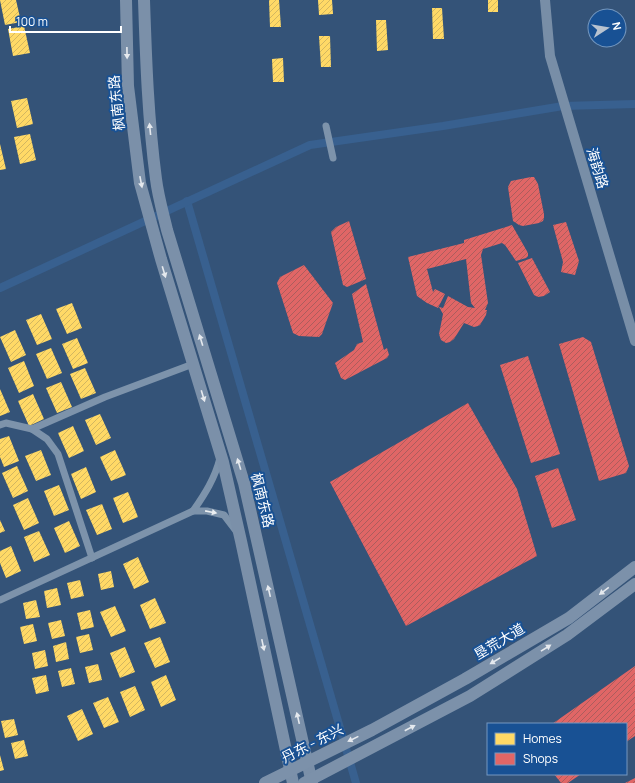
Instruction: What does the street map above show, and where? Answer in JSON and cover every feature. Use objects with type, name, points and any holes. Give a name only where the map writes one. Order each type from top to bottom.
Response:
[{"type":"highway","name":"垦荒大道","points":[[372,730],[465,679],[569,618],[635,567]]},
{"type":"highway","points":[[309,782],[340,764],[470,696],[567,635],[635,584]]},
{"type":"highway","name":"丹东 - 东兴","points":[[266,783],[291,777],[308,762],[372,730]]},
{"type":"main road","name":"枫南东路","points":[[126,0],[128,86],[140,183],[193,364]]},
{"type":"main road","name":"枫南东路","points":[[144,0],[146,91],[159,196],[167,230],[244,483],[308,762],[309,782]]},
{"type":"main road","name":"海韵路","points":[[545,0],[550,56],[635,341]]},
{"type":"main road","points":[[193,364],[220,454],[240,535],[291,777]]},
{"type":"street","points":[[326,126],[334,158]]},
{"type":"street","points":[[32,429],[105,397],[193,364]]},
{"type":"street","points":[[0,425],[6,423],[32,429],[47,439],[58,454],[92,558]]},
{"type":"street","points":[[0,600],[193,510],[214,478],[220,454]]},
{"type":"street","points":[[193,510],[207,511],[224,515],[240,535]]},
{"type":"building: Homes","points":[[0,0],[16,0],[21,22],[5,25]]},
{"type":"building: Homes","points":[[269,0],[279,0],[281,27],[270,27]]},
{"type":"building: Homes","points":[[318,0],[332,0],[333,14],[319,15]]},
{"type":"building: Homes","points":[[488,0],[498,0],[498,12],[488,12]]},
{"type":"building: Homes","points":[[432,8],[442,8],[444,39],[433,39]]},
{"type":"building: Homes","points":[[376,20],[386,20],[388,50],[377,51]]},
{"type":"building: Homes","points":[[24,26],[30,53],[13,56],[8,29]]},
{"type":"building: Homes","points":[[319,36],[330,36],[331,67],[321,67]]},
{"type":"building: Homes","points":[[283,58],[284,82],[273,82],[272,59]]},
{"type":"building: Homes","points":[[27,98],[33,124],[17,128],[11,101]]},
{"type":"building: Homes","points":[[30,134],[36,160],[20,164],[14,137]]},
{"type":"building: Homes","points":[[0,144],[6,169],[0,170]]},
{"type":"building: Homes","points":[[72,303],[82,328],[67,334],[56,309]]},
{"type":"building: Homes","points":[[41,314],[52,339],[37,345],[26,320]]},
{"type":"building: Homes","points":[[15,330],[26,355],[11,362],[0,337]]},
{"type":"building: Homes","points":[[77,338],[88,363],[73,369],[62,344]]},
{"type":"building: Homes","points":[[51,348],[62,373],[47,379],[36,354]]},
{"type":"building: Homes","points":[[24,361],[34,386],[19,393],[8,368]]},
{"type":"building: Homes","points":[[85,368],[96,393],[81,399],[70,374]]},
{"type":"building: Homes","points":[[61,382],[72,407],[57,413],[46,388]]},
{"type":"building: Homes","points":[[0,389],[10,412],[0,416]]},
{"type":"building: Homes","points":[[33,394],[44,419],[29,426],[18,401]]},
{"type":"building: Homes","points":[[100,414],[111,438],[96,445],[85,420]]},
{"type":"building: Homes","points":[[73,426],[84,451],[69,458],[58,433]]},
{"type":"building: Homes","points":[[9,436],[19,461],[4,467],[0,457],[0,439]]},
{"type":"building: Homes","points":[[41,450],[51,475],[36,481],[25,456]]},
{"type":"building: Homes","points":[[115,450],[126,475],[111,481],[100,457]]},
{"type":"building: Homes","points":[[17,466],[28,491],[13,498],[2,473]]},
{"type":"building: Homes","points":[[86,467],[96,492],[81,499],[71,474]]},
{"type":"building: Homes","points":[[59,485],[69,510],[54,516],[44,491]]},
{"type":"building: Homes","points":[[128,492],[138,517],[123,523],[113,498]]},
{"type":"building: Homes","points":[[28,498],[39,523],[24,530],[13,505]]},
{"type":"building: Homes","points":[[102,504],[112,529],[97,535],[86,510]]},
{"type":"building: Homes","points":[[0,520],[5,531],[0,533]]},
{"type":"building: Homes","points":[[69,521],[80,546],[65,553],[54,528]]},
{"type":"building: Homes","points":[[39,531],[50,555],[34,562],[24,537]]},
{"type":"building: Homes","points":[[11,546],[21,571],[6,578],[0,563],[0,551]]},
{"type":"building: Homes","points":[[138,557],[149,582],[134,589],[123,564]]},
{"type":"building: Homes","points":[[111,571],[114,587],[101,590],[98,574]]},
{"type":"building: Homes","points":[[80,580],[84,596],[71,599],[67,583]]},
{"type":"building: Homes","points":[[57,588],[61,605],[47,608],[44,591]]},
{"type":"building: Homes","points":[[155,598],[166,623],[150,629],[140,605]]},
{"type":"building: Homes","points":[[36,600],[40,617],[26,619],[23,603]]},
{"type":"building: Homes","points":[[115,606],[126,631],[111,637],[100,612]]},
{"type":"building: Homes","points":[[90,610],[94,627],[81,630],[77,613]]},
{"type":"building: Homes","points":[[61,620],[65,636],[52,639],[48,623]]},
{"type":"building: Homes","points":[[33,624],[37,641],[24,644],[20,627]]},
{"type":"building: Homes","points":[[89,634],[93,650],[80,653],[76,637]]},
{"type":"building: Homes","points":[[160,637],[170,662],[155,668],[144,643]]},
{"type":"building: Homes","points":[[66,642],[69,659],[56,662],[53,646]]},
{"type":"building: Homes","points":[[125,647],[135,672],[120,678],[110,653]]},
{"type":"building: Homes","points":[[45,650],[48,666],[35,669],[32,653]]},
{"type":"building: Homes","points":[[98,664],[102,680],[89,683],[85,667]]},
{"type":"building: Homes","points":[[71,668],[75,684],[62,687],[58,671]]},
{"type":"building: Homes","points":[[46,675],[49,691],[36,694],[32,678]]},
{"type":"building: Homes","points":[[166,675],[176,700],[161,707],[151,682]]},
{"type":"building: Homes","points":[[135,686],[145,710],[130,717],[120,692]]},
{"type":"building: Homes","points":[[108,697],[119,722],[104,728],[93,703]]},
{"type":"building: Homes","points":[[82,709],[93,734],[78,741],[67,716]]},
{"type":"building: Homes","points":[[14,719],[18,735],[5,738],[1,721]]},
{"type":"building: Homes","points":[[24,740],[28,756],[15,759],[11,743]]},
{"type":"building: Homes","points":[[0,755],[4,770],[0,771]]},
{"type":"building: Shops","points":[[534,177],[538,184],[544,218],[543,221],[539,223],[523,226],[513,221],[508,187],[511,181]]},
{"type":"building: Shops","points":[[349,221],[366,279],[347,287],[343,285],[331,232],[336,227]]},
{"type":"building: Shops","points":[[566,222],[579,261],[575,275],[561,272],[563,262],[553,225]]},
{"type":"building: Shops","points":[[512,225],[528,253],[528,256],[516,261],[502,243],[483,249],[481,255],[488,303],[485,310],[487,310],[486,315],[478,326],[474,327],[464,323],[454,339],[446,343],[441,340],[439,334],[443,314],[439,307],[443,308],[448,296],[468,307],[475,308],[471,303],[466,259],[427,269],[433,292],[435,289],[445,294],[438,308],[417,296],[408,257],[464,243],[464,240]]},
{"type":"building: Shops","points":[[532,258],[550,292],[544,296],[538,297],[534,295],[518,263]]},
{"type":"building: Shops","points":[[304,265],[333,303],[322,334],[319,337],[299,336],[293,333],[277,283],[280,277]]},
{"type":"building: Shops","points":[[366,284],[384,350],[387,348],[389,355],[387,358],[345,380],[341,378],[335,363],[354,350],[357,344],[363,342],[352,294]]},
{"type":"building: Shops","points":[[583,337],[591,342],[629,466],[626,473],[599,481],[559,344]]},
{"type":"building: Shops","points":[[528,356],[560,454],[531,463],[500,365]]},
{"type":"building: Shops","points":[[468,403],[517,489],[537,556],[406,626],[330,482]]},
{"type":"building: Shops","points":[[558,468],[576,520],[552,528],[535,476]]},
{"type":"building: Shops","points":[[635,666],[635,736],[627,741],[627,723],[553,723]]},
{"type":"building: Shops","points":[[555,775],[580,775],[568,783],[561,783]]},
{"type":"building: Shops","points":[[635,778],[635,783],[625,783]]},
{"type":"waterway","points":[[0,288],[310,145],[443,126],[563,106],[635,104]]},
{"type":"waterway","points":[[187,201],[356,783]]}]
